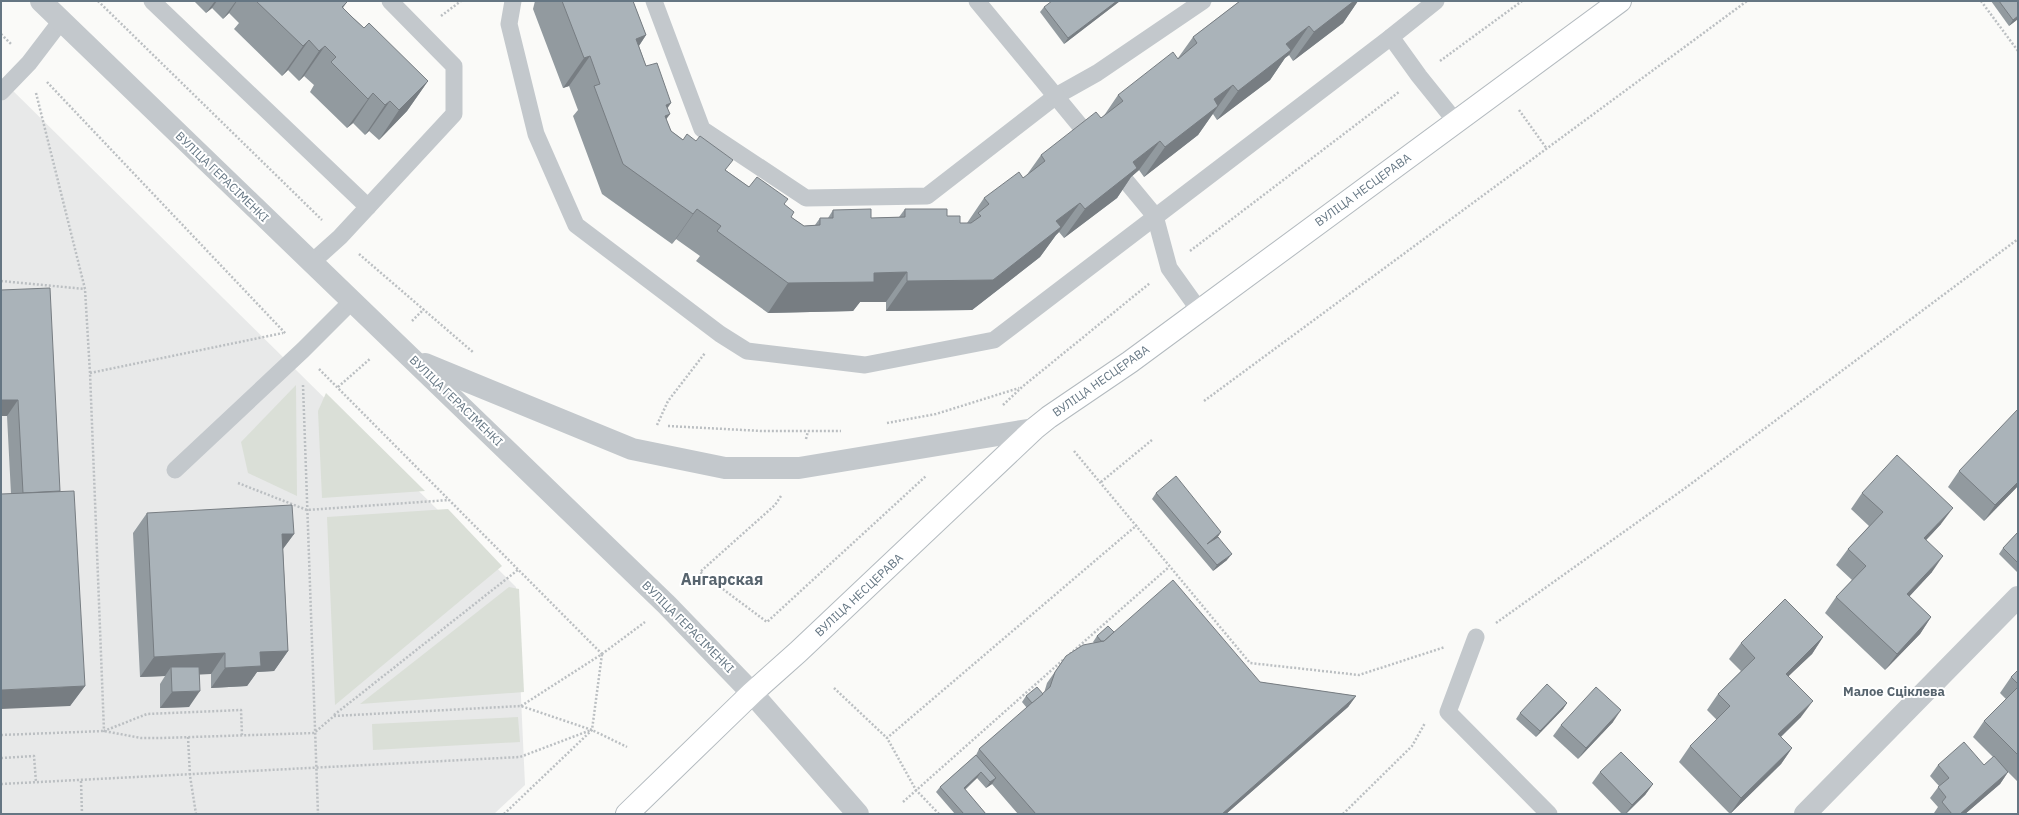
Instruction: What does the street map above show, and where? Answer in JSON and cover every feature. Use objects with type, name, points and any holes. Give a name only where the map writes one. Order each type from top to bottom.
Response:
[{"type":"main road","name":"ВУЛІЦА НЕСЦЕРАВА","points":[[627,814],[752,693],[804,647],[1034,429],[1199,310],[1620,1]]},
{"type":"street","name":"ВУЛІЦА ГЕРАСІМЕНКІ","points":[[41,1],[350,302],[412,359],[661,599],[752,693],[858,814]]},
{"type":"street","points":[[412,359],[632,449],[725,468],[799,468],[1034,429]]},
{"type":"street","points":[[1805,814],[2018,597]]},
{"type":"lane","points":[[152,1],[368,207]]},
{"type":"lane","points":[[311,263],[340,237],[454,114],[454,66],[390,1]]},
{"type":"lane","points":[[513,1],[509,24],[536,134],[576,225],[720,334],[747,351],[865,365],[994,340],[1436,1]]},
{"type":"lane","points":[[654,1],[702,130],[806,198],[927,196],[1056,96],[1097,73],[1203,1]]},
{"type":"lane","points":[[977,1],[1091,139]]},
{"type":"lane","points":[[1,92],[29,63],[61,21]]},
{"type":"lane","points":[[1391,37],[1419,76],[1456,122]]},
{"type":"lane","points":[[1126,181],[1155,216],[1169,268],[1199,310]]},
{"type":"lane","points":[[175,470],[303,350],[350,302]]},
{"type":"lane","points":[[1476,637],[1448,712],[1549,814]]},
{"type":"path","points":[[98,1],[340,237],[473,352],[480,356]]},
{"type":"path","points":[[999,409],[1022,387],[1169,268],[1419,76],[1522,1]]},
{"type":"path","points":[[1204,401],[1747,1]]},
{"type":"path","points":[[1981,1],[2018,52]]},
{"type":"path","points":[[29,63],[85,289],[90,373],[104,731]]},
{"type":"path","points":[[1503,87],[1547,149]]},
{"type":"path","points":[[1074,451],[1137,525],[1169,567],[1250,663],[1359,675],[1476,637],[1684,489],[2018,239]]},
{"type":"path","points":[[1,281],[85,289]]},
{"type":"path","points":[[90,373],[284,332]]},
{"type":"path","points":[[656,426],[668,401],[720,334]]},
{"type":"path","points":[[303,384],[318,814]]},
{"type":"path","points":[[882,424],[936,414],[1022,387]]},
{"type":"path","points":[[649,423],[656,426],[762,431],[843,431]]},
{"type":"path","points":[[1101,482],[1152,440]]},
{"type":"path","points":[[799,468],[775,505],[700,572],[767,622],[930,473]]},
{"type":"path","points":[[238,483],[307,510],[450,500]]},
{"type":"path","points":[[887,738],[1137,525]]},
{"type":"path","points":[[903,802],[1169,567]]},
{"type":"path","points":[[1,735],[104,731],[142,738],[314,732],[519,569]]},
{"type":"path","points":[[521,706],[602,654],[647,620]]},
{"type":"path","points":[[504,814],[592,730],[602,654]]},
{"type":"path","points":[[834,688],[887,738],[916,790],[939,814]]},
{"type":"path","points":[[334,716],[521,706],[592,730],[627,747]]},
{"type":"path","points":[[104,731],[147,714],[242,710],[242,735]]},
{"type":"path","points":[[1342,814],[1412,746],[1428,719]]},
{"type":"path","points":[[1,784],[190,776],[520,757],[592,730]]},
{"type":"path","points":[[188,737],[190,776],[196,814]]},
{"type":"path","points":[[1,758],[34,756],[36,782]]},
{"type":"path","points":[[81,781],[82,814]]},
{"type":"shaded area","points":[[1,79],[516,587],[525,785],[494,814],[1,814]]},
{"type":"shaded area","points":[[296,385],[297,496],[248,473],[241,442]]},
{"type":"shaded area","points":[[326,393],[425,491],[322,498],[318,411]]},
{"type":"shaded area","points":[[448,509],[502,566],[335,705],[327,517]]},
{"type":"shaded area","points":[[509,587],[519,589],[524,692],[360,704]]},
{"type":"shaded area","points":[[518,717],[520,742],[373,750],[372,724]]},
{"type":"building","points":[[256,1],[346,1],[347,2],[342,7],[353,18],[364,28],[369,23],[428,81],[399,110],[390,101],[385,105],[373,93],[368,99],[331,62],[336,57],[325,46],[319,51],[309,40],[303,46]]},
{"type":"building","points":[[562,1],[633,1],[646,35],[636,39],[646,66],[657,63],[671,103],[666,105],[670,114],[665,116],[671,131],[683,140],[687,134],[696,141],[700,136],[733,160],[725,170],[749,187],[757,177],[788,199],[784,204],[794,212],[791,217],[804,226],[820,225],[820,218],[833,218],[833,210],[871,209],[871,218],[905,217],[905,209],[947,209],[947,216],[960,216],[960,223],[971,223],[981,216],[978,213],[989,204],[984,198],[1019,172],[1023,178],[1045,161],[1041,155],[1096,112],[1101,118],[1123,101],[1118,95],[1173,52],[1178,59],[1197,43],[1193,37],[1240,1],[1354,1],[1314,32],[1309,26],[1286,44],[1291,50],[1238,91],[1233,85],[1214,99],[1218,106],[1165,147],[1160,141],[1133,162],[1137,168],[1085,209],[1080,203],[1056,221],[1061,227],[993,280],[907,281],[907,272],[874,273],[874,282],[788,283],[717,231],[721,226],[697,209],[693,214],[623,164],[594,86],[600,84],[590,56],[584,58]]},
{"type":"building","points":[[1052,1],[1117,1],[1068,38],[1044,7]]},
{"type":"building","points":[[1999,1],[2018,1],[2018,16],[2013,20]]},
{"type":"building","points":[[50,288],[60,491],[23,493],[18,400],[1,400],[1,290]]},
{"type":"building","points":[[2018,409],[2018,482],[1995,505],[1959,471]]},
{"type":"building","points":[[1897,455],[1953,508],[1924,538],[1943,556],[1907,594],[1931,617],[1897,654],[1836,597],[1866,566],[1848,549],[1883,512],[1862,493]]},
{"type":"building","points":[[1176,476],[1221,532],[1207,544],[1218,537],[1232,554],[1217,565],[1156,493]]},
{"type":"building","points":[[74,491],[85,686],[1,690],[1,494]]},
{"type":"building","points":[[292,505],[294,534],[282,534],[288,651],[260,652],[261,666],[225,668],[225,653],[154,657],[147,513]]},
{"type":"building","points":[[2018,532],[2018,563],[2003,548]]},
{"type":"building","points":[[1173,580],[1260,682],[1356,696],[1222,814],[1036,814],[979,749],[1050,687],[1055,672],[1066,656],[1083,645],[1104,641]]},
{"type":"building","points":[[1785,599],[1823,637],[1786,674],[1813,701],[1778,734],[1792,748],[1741,798],[1690,746],[1730,706],[1718,694],[1755,658],[1741,643]]},
{"type":"building","points":[[1108,626],[1114,632],[1104,641],[1101,641],[1097,636]]},
{"type":"building","points":[[171,667],[199,667],[200,691],[172,692]]},
{"type":"building","points":[[2018,670],[2018,684],[2011,677]]},
{"type":"building","points":[[1547,684],[1567,703],[1540,731],[1520,713]]},
{"type":"building","points":[[1037,687],[1043,694],[1032,703],[1026,696]]},
{"type":"building","points":[[1596,687],[1621,710],[1586,748],[1561,725]]},
{"type":"building","points":[[2018,687],[2018,755],[1984,721]]},
{"type":"building","points":[[1964,742],[1984,765],[1994,756],[2008,772],[1960,814],[1952,814],[1942,802],[1946,797],[1938,787],[1949,778],[1938,765]]},
{"type":"building","points":[[1621,752],[1653,784],[1632,805],[1600,772]]},
{"type":"building","points":[[976,755],[996,778],[990,782],[981,772],[964,788],[986,814],[964,814],[940,787]]},
{"type":"district","name":"Ангарская","points":[[722,579]]},
{"type":"district","name":"Малое Сціклева","points":[[1894,691]]}]
